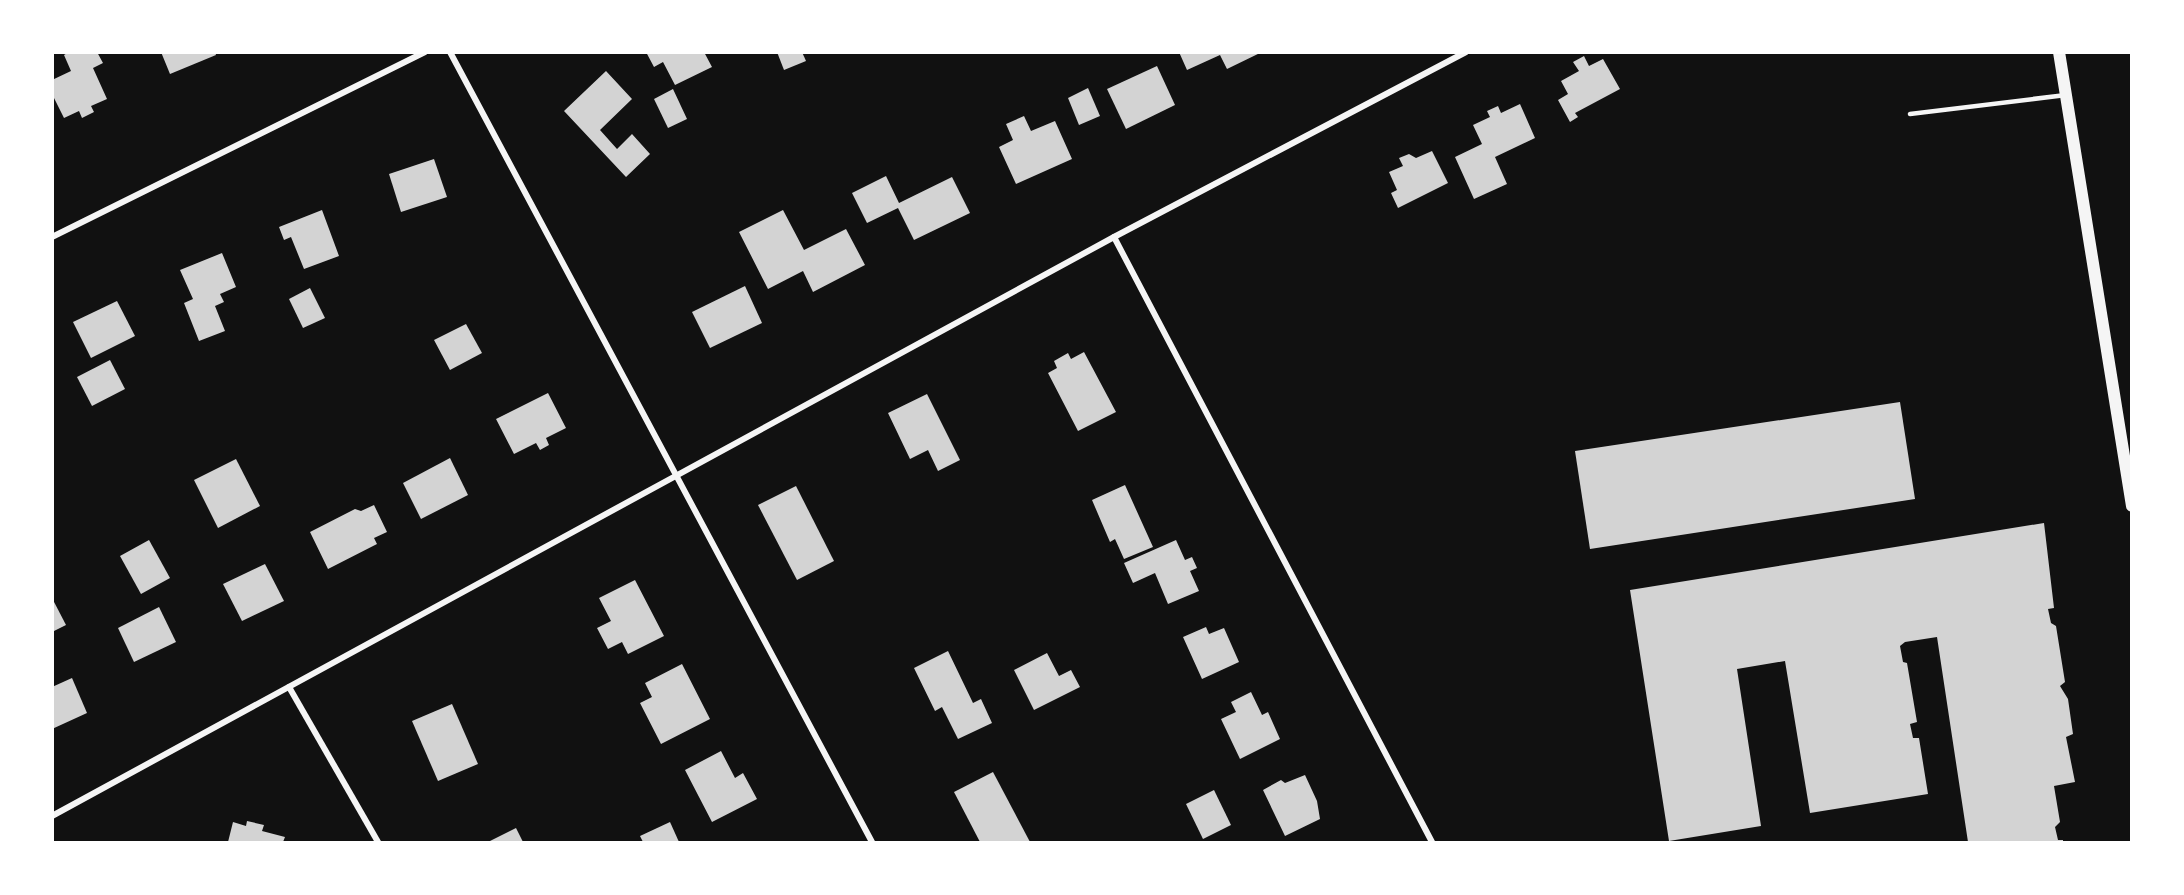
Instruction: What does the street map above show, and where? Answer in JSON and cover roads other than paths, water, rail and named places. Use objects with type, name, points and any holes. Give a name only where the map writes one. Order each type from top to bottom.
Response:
[{"type":"main road","points":[[2059,52],[2132,506]]},
{"type":"street","points":[[52,237],[425,52]]},
{"type":"street","points":[[450,52],[872,843]]},
{"type":"street","points":[[52,816],[1114,237],[1466,52]]},
{"type":"street","points":[[1114,237],[1432,843]]},
{"type":"street","points":[[289,687],[378,843]]},
{"type":"lane","points":[[1910,114],[2066,95]]}]
